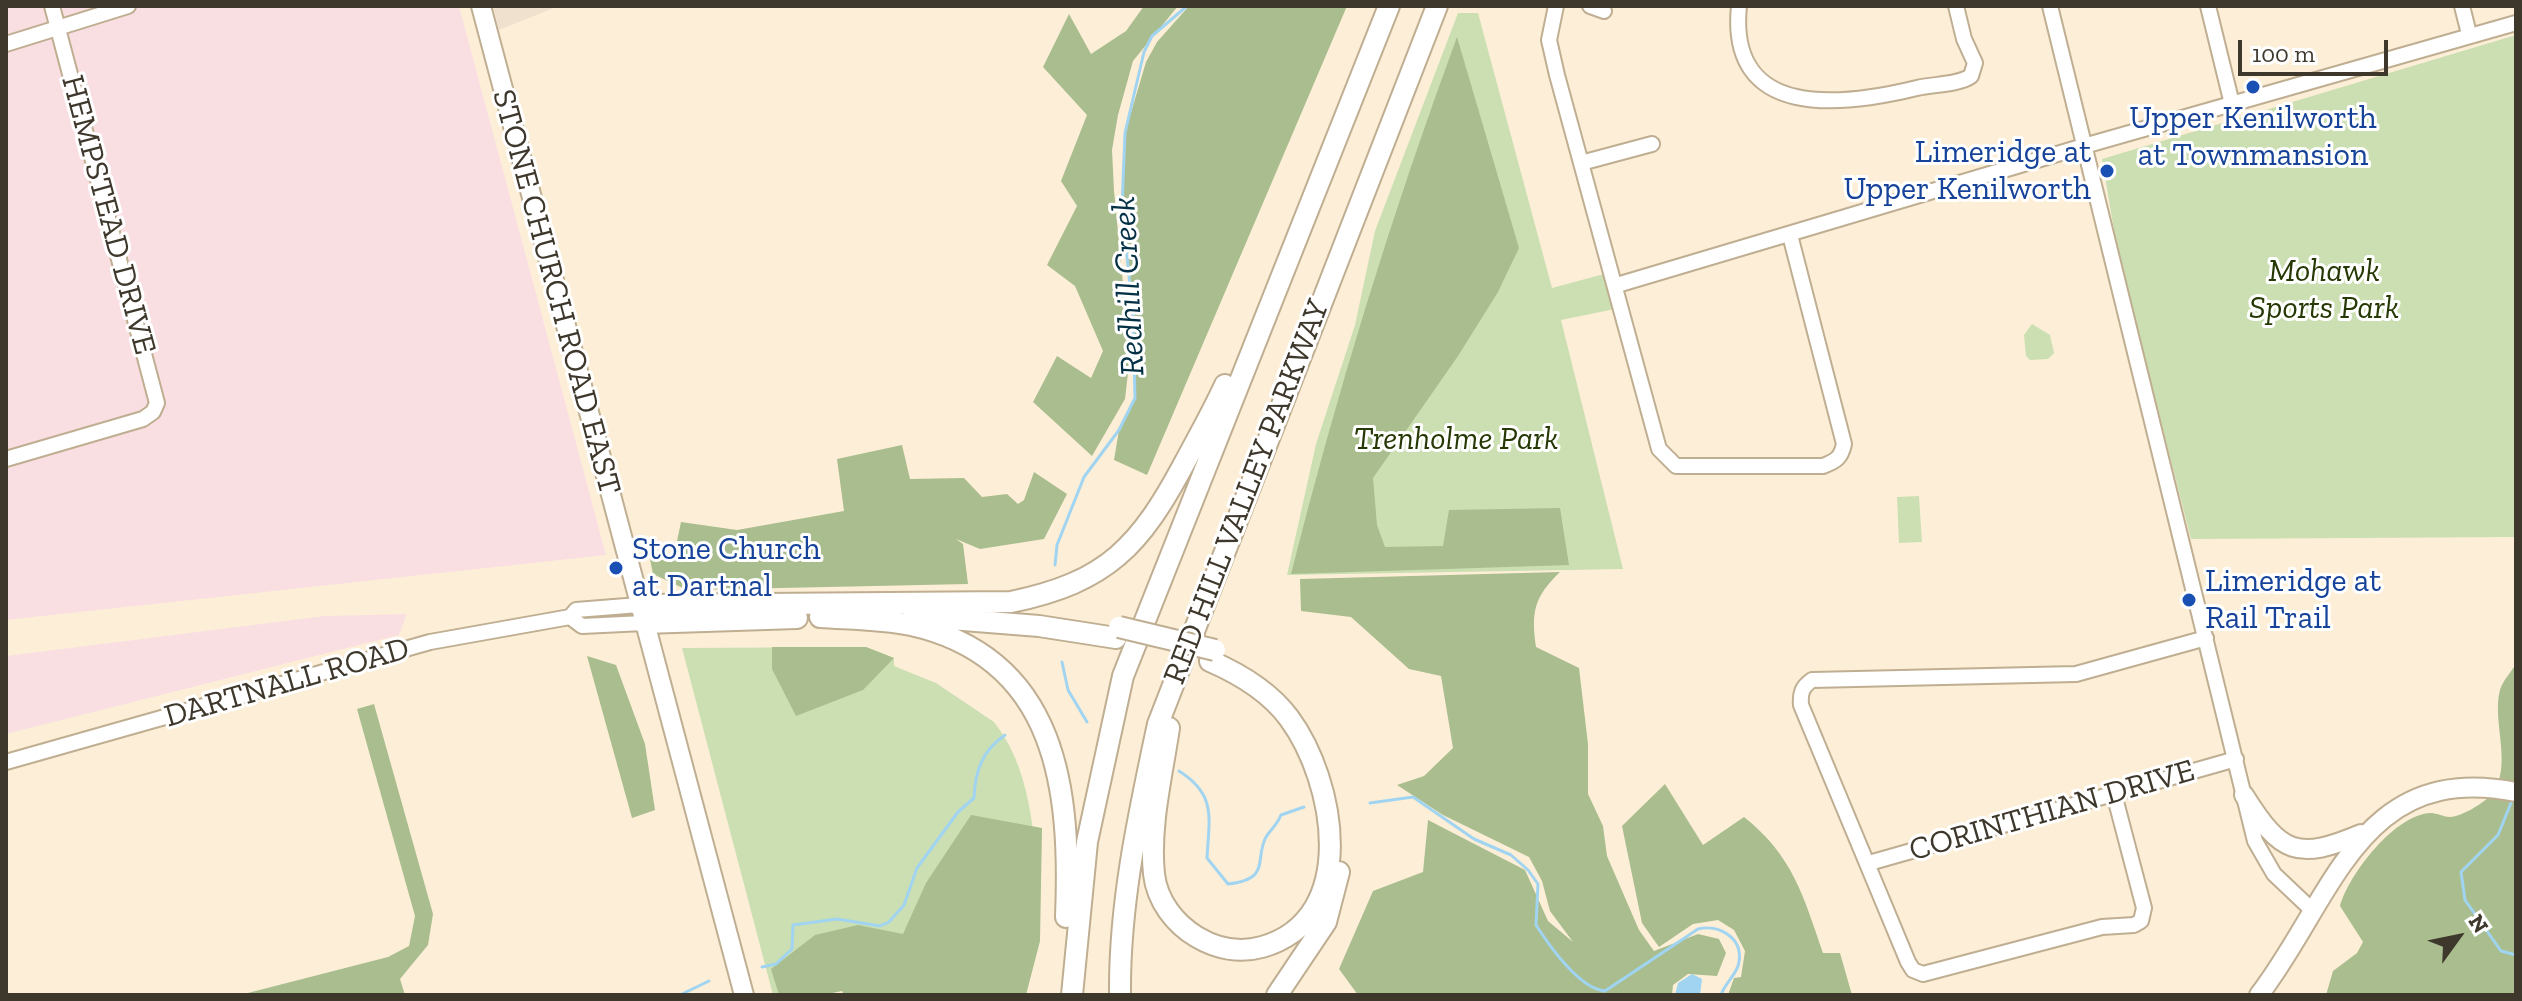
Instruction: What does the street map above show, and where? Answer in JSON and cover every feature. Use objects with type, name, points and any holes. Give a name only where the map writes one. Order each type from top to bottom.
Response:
[{"type":"highway","name":"RED HILL VALLEY PARKWAY","points":[[1072,994],[1087,842],[1123,676],[1389,6]]},
{"type":"highway","name":"RED HILL VALLEY PARKWAY","points":[[1120,995],[1124,921],[1137,821],[1158,724],[1437,6]]},
{"type":"highway","points":[[641,614],[1011,602],[1040,596],[1081,581],[1123,553],[1154,519],[1218,400],[1263,301],[1282,275]]},
{"type":"highway","points":[[931,604],[1117,632],[1213,655],[1248,666],[1295,708],[1319,744],[1337,796],[1342,838],[1334,899],[1309,950],[1277,995]]},
{"type":"highway","points":[[641,614],[820,617],[909,625],[950,638],[998,669],[1036,712],[1052,746],[1063,788],[1068,869],[1065,966],[1072,994]]},
{"type":"highway","points":[[820,617],[868,614],[985,620],[1117,632]]},
{"type":"highway","points":[[1196,623],[1169,728],[1160,791],[1154,874],[1163,903],[1184,929],[1218,947],[1255,949],[1279,940],[1300,926],[1322,891],[1329,859],[1325,792],[1315,762],[1287,715],[1251,682],[1213,655]]},
{"type":"main road","name":"STONE CHURCH ROAD EAST","points":[[481,6],[744,995]]},
{"type":"main road","points":[[2244,795],[2268,829],[2292,847],[2326,849],[2367,831],[2411,801],[2437,791],[2467,786],[2516,792]]},
{"type":"main road","points":[[2259,995],[2291,952],[2345,856],[2367,831]]},
{"type":"street","name":"HEMPSTEAD DRIVE","points":[[6,459],[143,419],[153,412],[157,394],[52,6]]},
{"type":"street","points":[[6,44],[128,6]]},
{"type":"street","points":[[1556,6],[1549,40],[1659,449],[1666,460],[1682,468],[1823,466],[1837,461],[1844,444],[1790,235]]},
{"type":"street","points":[[1739,6],[1740,44],[1750,66],[1767,84],[1789,97],[1842,102],[1971,76],[1975,63],[1964,39],[1956,6]]},
{"type":"street","points":[[2050,6],[2244,795],[2264,861],[2313,911]]},
{"type":"street","points":[[2208,6],[2232,104]]},
{"type":"street","points":[[2462,6],[2469,34]]},
{"type":"street","points":[[1617,285],[2084,146],[2516,23]]},
{"type":"street","points":[[1581,163],[1652,144]]},
{"type":"street","name":"DARTNALL ROAD","points":[[6,762],[430,642],[570,617],[582,626],[641,614]]},
{"type":"street","points":[[2114,794],[2144,908],[2141,921],[2134,925],[2102,927],[1923,974],[1913,970],[1908,962],[1801,705],[1803,686],[1812,680],[2076,674],[2206,638]]},
{"type":"street","name":"CORINTHIAN DRIVE","points":[[1869,863],[2236,759]]},
{"type":"shaded area","points":[[6,6],[459,6],[606,555],[6,620]]},
{"type":"shaded area","points":[[493,6],[559,6],[499,30]]},
{"type":"shaded area","points":[[407,614],[399,635],[6,734],[6,656],[325,616]]},
{"type":"green space","points":[[1144,6],[1178,6],[1133,61],[1118,115],[1112,150],[1114,191],[1130,356],[1125,399],[1092,456],[1033,402],[1057,356],[1091,378],[1103,351],[1075,286],[1047,265],[1077,206],[1061,181],[1087,115],[1043,67],[1069,14],[1091,54],[1126,31]]},
{"type":"green space","points":[[1189,6],[1347,6],[1147,475],[1114,460],[1119,430],[1135,398],[1133,315],[1122,206],[1125,133],[1146,62],[1157,42]]},
{"type":"green space","name":"Trenholme Park","points":[[1458,13],[1478,13],[1552,288],[1604,274],[1615,309],[1561,320],[1623,569],[1287,575],[1316,444],[1355,325],[1375,231]]},
{"type":"green space","name":"Mohawk Sports Park","points":[[2516,35],[2516,537],[2191,539],[2118,254],[2102,159]]},
{"type":"green space","points":[[1457,37],[1519,248],[1498,292],[1458,356],[1373,478],[1377,525],[1385,547],[1443,546],[1449,510],[1560,508],[1569,565],[1291,574],[1367,303]]},
{"type":"green space","points":[[2032,324],[2050,335],[2054,353],[2048,359],[2030,360],[2026,356],[2024,335]]},
{"type":"green space","points":[[902,445],[910,479],[964,478],[982,497],[1007,494],[1018,504],[1024,500],[1034,472],[1067,494],[1044,539],[980,549],[956,539],[963,544],[968,584],[687,590],[653,574],[650,559],[673,560],[681,522],[737,530],[844,511],[837,459]]},
{"type":"green space","points":[[1919,496],[1922,542],[1899,543],[1897,497]]},
{"type":"green space","points":[[1560,572],[1545,589],[1536,606],[1536,647],[1579,668],[1588,744],[1588,794],[1603,826],[1607,856],[1639,930],[1654,951],[1698,934],[1719,939],[1726,953],[1717,976],[1688,974],[1673,985],[1672,995],[1358,995],[1339,969],[1373,891],[1423,872],[1428,820],[1525,870],[1548,921],[1573,942],[1550,911],[1542,881],[1529,857],[1443,815],[1397,785],[1424,776],[1453,748],[1441,676],[1409,669],[1351,617],[1301,611],[1300,579]]},
{"type":"green space","points":[[772,647],[866,647],[894,658],[863,690],[796,716],[772,669]]},
{"type":"green space","points":[[866,647],[894,658],[894,666],[936,683],[994,722],[1016,760],[1023,780],[1032,822],[1039,887],[785,995],[773,995],[682,648]]},
{"type":"green space","points":[[587,656],[616,665],[645,744],[655,810],[632,818]]},
{"type":"green space","points":[[2516,664],[2516,995],[2326,995],[2333,971],[2357,953],[2363,942],[2340,906],[2353,878],[2375,848],[2403,823],[2431,813],[2450,817],[2459,815],[2488,798],[2496,787],[2502,761],[2498,717],[2500,690]]},
{"type":"green space","points":[[374,704],[433,914],[428,945],[400,979],[405,995],[240,995],[388,957],[409,946],[415,916],[357,709]]},
{"type":"green space","points":[[1665,784],[1703,845],[1744,817],[1761,832],[1794,878],[1823,953],[1840,953],[1852,995],[1728,995],[1734,978],[1741,977],[1745,951],[1734,930],[1718,920],[1693,924],[1659,947],[1642,923],[1622,826]]},
{"type":"green space","points":[[971,815],[1042,828],[1040,941],[1026,995],[844,995],[842,991],[823,995],[779,995],[771,969],[815,935],[858,925],[903,934],[926,883]]},
{"type":"water","points":[[1692,974],[1702,979],[1700,995],[1675,995],[1678,983]]},
{"type":"waterway","name":"Redhill Creek","points":[[1055,565],[1057,545],[1084,477],[1119,430],[1135,398],[1133,316],[1122,206],[1125,133],[1144,52],[1152,36],[1187,6]]},
{"type":"waterway","name":"Redhill Creek","points":[[1062,662],[1068,690],[1087,722]]},
{"type":"waterway","points":[[762,967],[776,964],[792,949],[793,925],[837,919],[880,926],[889,922],[904,905],[917,868],[958,812],[974,798],[981,762],[1005,735]]},
{"type":"waterway","name":"Redhill Creek","points":[[1179,771],[1200,789],[1205,799],[1209,819],[1207,858],[1228,884],[1251,878],[1256,873],[1266,837],[1281,815],[1304,807]]},
{"type":"waterway","name":"Redhill Creek","points":[[1370,803],[1413,797],[1474,839],[1511,855],[1538,884],[1536,925],[1566,966],[1595,988],[1605,991],[1698,929],[1713,929],[1728,934],[1737,946],[1739,962],[1721,995]]},
{"type":"waterway","points":[[2513,798],[2498,835],[2461,872],[2465,900],[2501,951],[2516,955]]},
{"type":"waterway","points":[[680,995],[709,981]]},
{"type":"place","name":"Upper Kenilworth at Townmansion","points":[[2253,87]]},
{"type":"place","name":"Limeridge at Upper Kenilworth","points":[[2107,171]]},
{"type":"place","name":"Stone Church at Dartnal","points":[[616,568]]},
{"type":"place","name":"Limeridge at Rail Trail","points":[[2189,600]]}]
